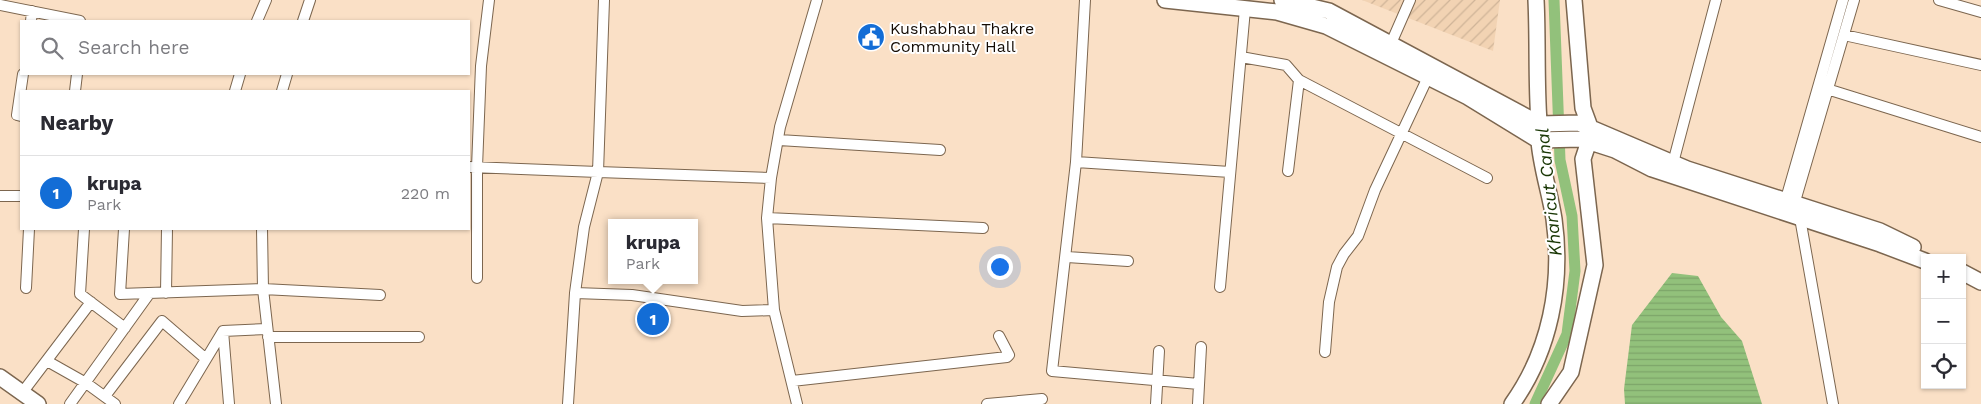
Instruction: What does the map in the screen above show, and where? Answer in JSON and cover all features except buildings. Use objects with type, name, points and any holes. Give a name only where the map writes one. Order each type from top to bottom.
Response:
[{"type":"main road","points":[[1165,0],[1235,5],[1276,12],[1326,26],[1388,49],[1542,124],[1585,132],[1673,163],[1921,260]]},
{"type":"main road","points":[[1282,0],[1329,11],[1428,77],[1468,97],[1542,140],[1585,132],[1652,169],[1791,209],[1880,231],[1926,254]]},
{"type":"main road","points":[[1512,404],[1526,385],[1540,351],[1553,313],[1554,297],[1555,227],[1542,140],[1536,0]]},
{"type":"main road","points":[[1549,404],[1571,372],[1595,264],[1583,159],[1585,132],[1574,0]]},
{"type":"main road","points":[[1966,274],[1981,283]]},
{"type":"main road","points":[[1966,277],[1981,283]]},
{"type":"main road","points":[[0,377],[38,404]]},
{"type":"street","points":[[257,20],[266,0]]},
{"type":"street","points":[[303,20],[310,0]]},
{"type":"street","points":[[477,278],[473,167],[481,66],[489,0]]},
{"type":"street","points":[[568,404],[575,293],[584,227],[598,172],[604,0]]},
{"type":"street","points":[[797,404],[774,310],[767,218],[771,178],[785,110],[817,0]]},
{"type":"street","points":[[1085,0],[1076,162],[1067,257],[1052,371],[1199,384]]},
{"type":"street","points":[[1388,49],[1410,0]]},
{"type":"street","points":[[1673,163],[1716,0]]},
{"type":"street","points":[[1833,404],[1791,209],[1843,0]]},
{"type":"street","points":[[1791,209],[1854,0]]},
{"type":"street","points":[[1939,0],[1981,12]]},
{"type":"street","points":[[0,5],[32,16],[70,20]]},
{"type":"street","points":[[1220,287],[1241,58],[1235,5]]},
{"type":"street","points":[[1844,35],[1981,65]]},
{"type":"street","points":[[1241,58],[1286,65],[1299,80],[1487,178]]},
{"type":"street","points":[[21,90],[23,75]]},
{"type":"street","points":[[75,90],[77,75]]},
{"type":"street","points":[[235,90],[240,75]]},
{"type":"street","points":[[282,90],[287,75]]},
{"type":"street","points":[[1325,352],[1329,302],[1337,267],[1358,236],[1375,190],[1428,77]]},
{"type":"street","points":[[1288,171],[1299,80]]},
{"type":"street","points":[[1827,89],[1981,136]]},
{"type":"street","points":[[20,94],[17,115],[20,116]]},
{"type":"street","points":[[779,140],[940,150]]},
{"type":"street","points":[[1076,162],[1230,172]]},
{"type":"street","points":[[473,167],[771,178]]},
{"type":"street","points":[[0,196],[20,196]]},
{"type":"street","points":[[767,218],[983,228]]},
{"type":"street","points":[[26,288],[29,230]]},
{"type":"street","points":[[84,230],[80,294],[125,328]]},
{"type":"street","points":[[124,230],[120,294],[166,294],[263,289],[380,295]]},
{"type":"street","points":[[166,294],[167,230]]},
{"type":"street","points":[[262,230],[263,289],[276,404]]},
{"type":"street","points":[[1067,257],[1128,261]]},
{"type":"street","points":[[575,293],[632,295],[742,311],[774,310]]},
{"type":"street","points":[[70,404],[149,294]]},
{"type":"street","points":[[22,393],[91,302]]},
{"type":"street","points":[[105,396],[162,321],[206,360]]},
{"type":"street","points":[[223,331],[419,337]]},
{"type":"street","points":[[179,404],[223,331]]},
{"type":"street","points":[[223,331],[228,404]]},
{"type":"street","points":[[792,381],[1007,357],[1008,351],[999,336]]},
{"type":"street","points":[[1198,404],[1201,347]]},
{"type":"street","points":[[1156,404],[1159,351]]},
{"type":"street","points":[[48,361],[86,383],[115,404]]},
{"type":"street","points":[[987,404],[1042,399]]},
{"type":"shaded area","points":[[1362,0],[1500,0],[1493,51]]},
{"type":"shaded area","points":[[1672,273],[1698,276],[1721,317],[1742,341],[1762,404],[1625,404],[1624,389],[1632,325]]},
{"type":"shaded area","points":[[643,301],[664,308],[656,332],[646,331]]},
{"type":"waterway","name":"Kharicut Canal","points":[[1535,404],[1567,334],[1575,271],[1572,216],[1560,160],[1554,0]]},
{"type":"place","name":"Kushabhau Thakre Community Hall","points":[[871,37]]},
{"type":"place","name":"krupa","points":[[653,319]]}]
